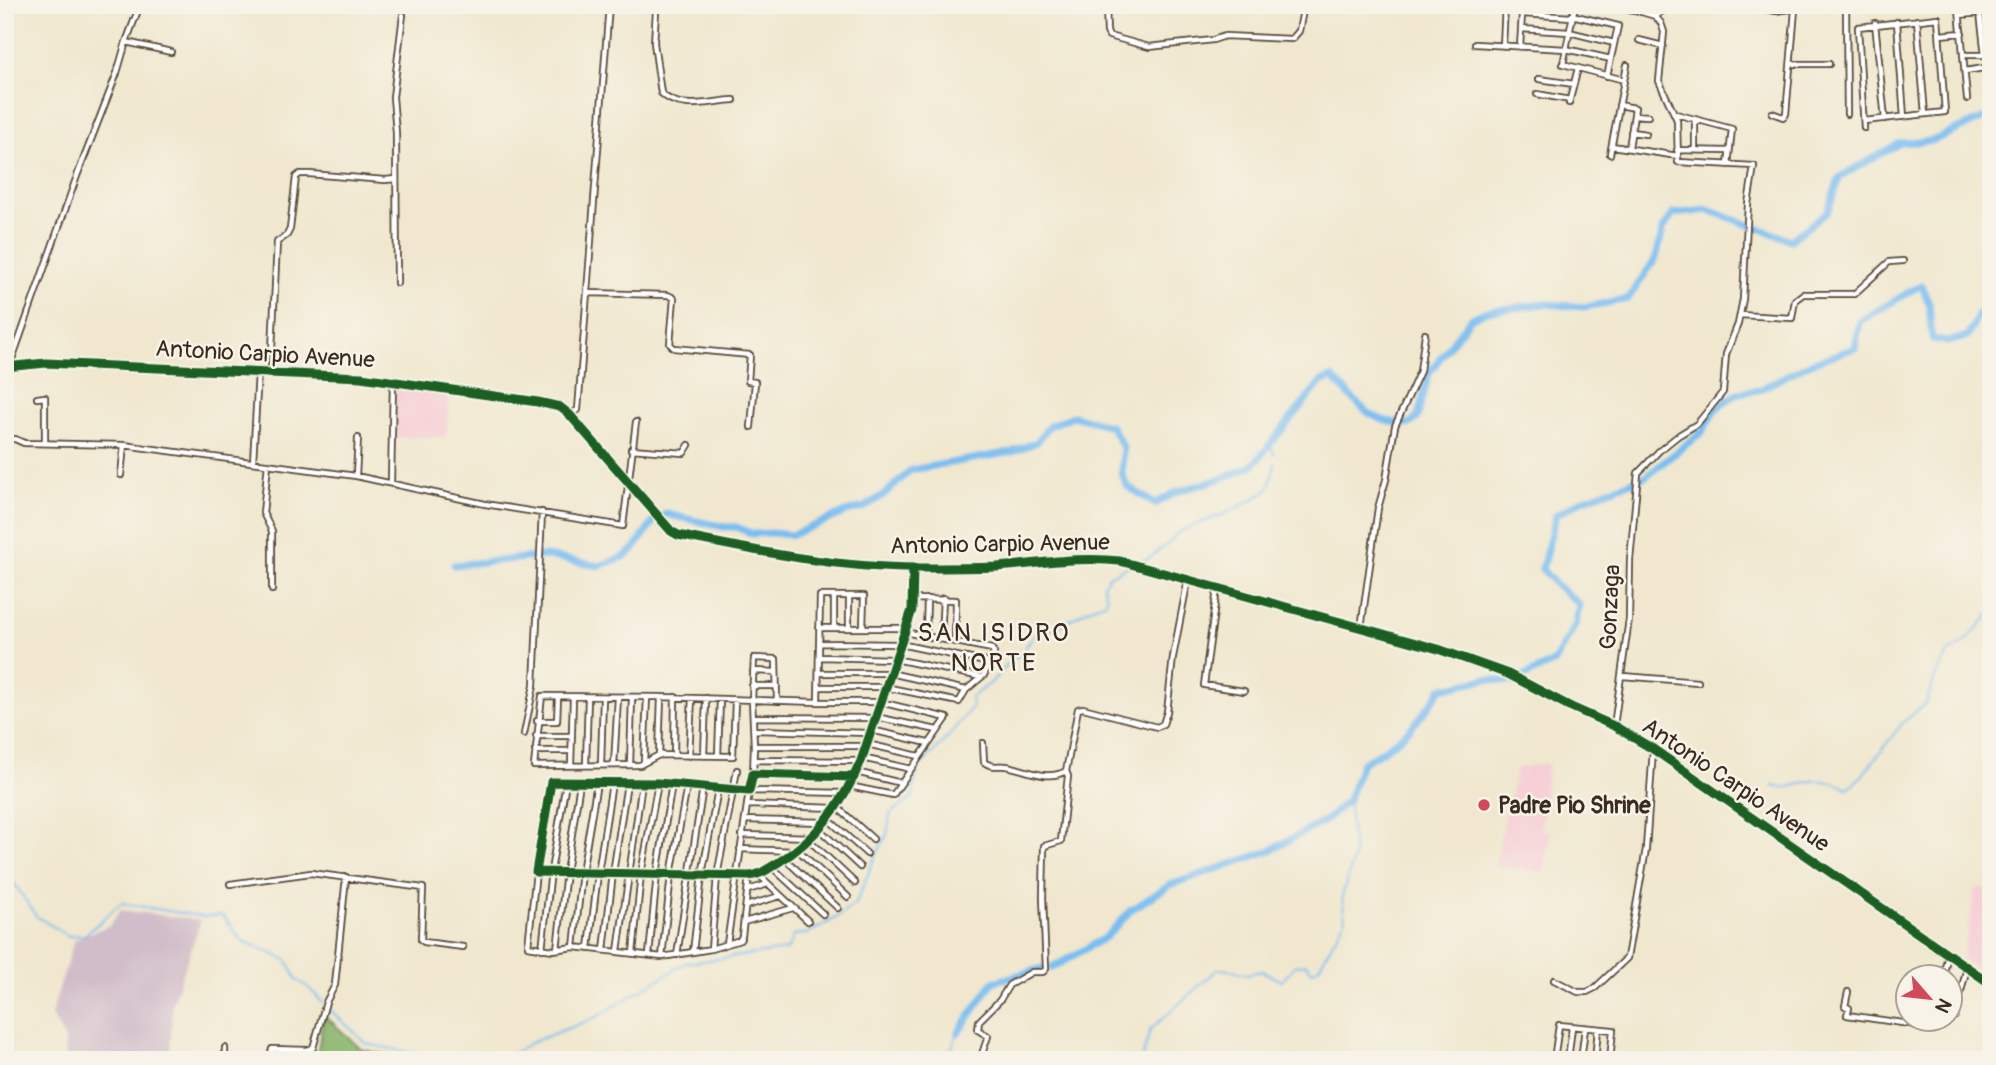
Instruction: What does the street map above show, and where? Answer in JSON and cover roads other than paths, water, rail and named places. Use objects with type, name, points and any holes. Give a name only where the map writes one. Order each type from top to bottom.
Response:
[{"type":"street","points":[[5,379],[140,5]]},
{"type":"street","points":[[569,414],[578,410],[609,5]]},
{"type":"street","points":[[652,5],[656,11],[654,43],[658,55],[658,84],[661,93],[671,101],[684,104],[734,100]]},
{"type":"street","points":[[1106,5],[1109,36],[1149,47],[1213,40],[1225,36],[1292,39],[1299,31],[1304,5]]},
{"type":"street","points":[[1503,46],[1505,5]]},
{"type":"street","points":[[1575,5],[1563,64],[1624,80]]},
{"type":"street","points":[[1608,5],[1656,16],[1672,5]]},
{"type":"street","points":[[1744,5],[1795,10],[1820,5]]},
{"type":"street","points":[[1846,5],[1847,114]]},
{"type":"street","points":[[1946,5],[1960,12],[1991,12]]},
{"type":"street","points":[[1960,12],[1969,5]]},
{"type":"street","points":[[1772,113],[1783,117],[1786,114],[1795,10]]},
{"type":"street","points":[[1960,12],[1967,99]]},
{"type":"street","points":[[1963,55],[1988,55],[1980,13]]},
{"type":"street","points":[[1520,47],[1522,14],[1572,16],[1618,26],[1607,76]]},
{"type":"street","points":[[397,283],[397,133],[393,97],[403,15]]},
{"type":"street","points":[[1656,16],[1664,32],[1659,81],[1675,114],[1678,162],[1754,166],[1746,220],[1744,291],[1740,315],[1792,318],[1795,300],[1803,294],[1854,294],[1889,262],[1903,261]]},
{"type":"street","points":[[1864,121],[1945,112],[1938,18],[1858,27],[1864,128]]},
{"type":"street","points":[[1917,20],[1925,114]]},
{"type":"street","points":[[1897,22],[1904,117]]},
{"type":"street","points":[[1875,23],[1885,118]]},
{"type":"street","points":[[1521,29],[1569,32],[1614,43]]},
{"type":"street","points":[[1940,36],[1962,33]]},
{"type":"street","points":[[1639,40],[1663,46]]},
{"type":"street","points":[[126,41],[171,52]]},
{"type":"street","points":[[1475,44],[1566,49],[1611,59]]},
{"type":"street","points":[[1791,64],[1829,64]]},
{"type":"street","points":[[1610,154],[1627,65]]},
{"type":"street","points":[[1965,71],[1991,67]]},
{"type":"street","points":[[1538,94],[1570,101],[1578,68]]},
{"type":"street","points":[[1539,79],[1574,84]]},
{"type":"street","points":[[1619,105],[1636,108],[1629,148]]},
{"type":"street","points":[[1675,114],[1732,129],[1728,165]]},
{"type":"street","points":[[1634,115],[1648,116]]},
{"type":"street","points":[[1695,119],[1695,150]]},
{"type":"street","points":[[1631,132],[1646,134]]},
{"type":"street","points":[[1612,146],[1678,153],[1695,150],[1730,152]]},
{"type":"street","points":[[271,372],[278,242],[288,235],[290,229],[296,177],[309,174],[385,180],[396,178]]},
{"type":"street","points":[[588,293],[668,295],[674,298],[670,344],[674,348],[750,355],[748,381],[755,382],[751,426]]},
{"type":"street","name":"Gonzaga","points":[[1614,726],[1623,676],[1630,603],[1630,560],[1637,477],[1641,467],[1679,435],[1697,424],[1720,397],[1723,391],[1726,354],[1740,315]]},
{"type":"street","points":[[1361,628],[1378,508],[1386,480],[1395,426],[1420,371],[1424,334]]},
{"type":"street","name":"Antonio Carpio Avenue","points":[[8,366],[46,363],[361,377],[538,402],[560,407],[569,414],[678,535],[797,559],[913,568],[996,567],[1097,559],[1120,561],[1438,649],[1508,674],[1614,726],[1653,749],[1991,984]]},
{"type":"street","points":[[253,462],[258,372]]},
{"type":"street","points":[[391,482],[393,382]]},
{"type":"street","points":[[37,398],[45,397],[45,442]]},
{"type":"street","points":[[5,439],[24,443],[124,444],[356,476],[485,504],[623,526],[636,422]]},
{"type":"street","points":[[356,476],[358,438]]},
{"type":"street","points":[[121,475],[124,444]]},
{"type":"street","points":[[631,449],[684,453],[689,445]]},
{"type":"street","points":[[268,464],[263,513],[272,531],[272,590]]},
{"type":"street","points":[[524,734],[534,685],[542,512]]},
{"type":"street","points":[[536,872],[749,876],[758,875],[797,851],[811,839],[837,807],[861,760],[912,610],[913,568]]},
{"type":"street","points":[[980,1060],[988,1036],[978,1030],[979,1021],[1009,985],[1032,972],[1043,972],[1046,969],[1044,846],[1061,841],[1068,776],[1066,771],[1078,709],[1157,727],[1163,724],[1188,579]]},
{"type":"street","points":[[1217,589],[1204,685],[1244,691]]},
{"type":"street","points":[[818,702],[820,596],[864,596],[863,628]]},
{"type":"street","points":[[834,596],[834,628]]},
{"type":"street","points":[[849,596],[849,628]]},
{"type":"street","points":[[941,639],[943,598]]},
{"type":"street","points":[[914,599],[954,599],[957,603],[955,642]]},
{"type":"street","points":[[926,636],[927,599]]},
{"type":"street","points":[[819,628],[904,630],[992,649],[994,653],[982,678],[966,690],[957,703],[885,687],[819,687]]},
{"type":"street","points":[[819,643],[900,644],[990,663]]},
{"type":"street","points":[[727,944],[735,876],[755,760],[752,700],[754,658],[774,657],[777,701]]},
{"type":"street","points":[[819,657],[895,659],[982,678]]},
{"type":"street","points":[[753,671],[776,672]]},
{"type":"street","points":[[819,673],[890,673],[966,690]]},
{"type":"street","points":[[1623,676],[1698,682]]},
{"type":"street","points":[[752,686],[777,686]]},
{"type":"street","points":[[735,700],[733,756],[659,755],[644,763],[630,765],[534,766],[540,697],[880,702],[946,716],[892,796],[849,786]]},
{"type":"street","points":[[537,721],[557,721],[558,697]]},
{"type":"street","points":[[571,765],[573,697]]},
{"type":"street","points":[[586,765],[588,697]]},
{"type":"street","points":[[601,765],[603,697]]},
{"type":"street","points":[[614,765],[618,697]]},
{"type":"street","points":[[630,765],[632,697]]},
{"type":"street","points":[[644,763],[647,697]]},
{"type":"street","points":[[659,755],[661,697]]},
{"type":"street","points":[[674,755],[676,697]]},
{"type":"street","points":[[689,756],[692,698]]},
{"type":"street","points":[[704,756],[706,698]]},
{"type":"street","points":[[718,756],[720,699]]},
{"type":"street","points":[[753,717],[875,717],[937,730]]},
{"type":"street","points":[[754,730],[871,732],[928,743]]},
{"type":"street","points":[[536,736],[572,736]]},
{"type":"street","points":[[983,743],[985,762],[990,766],[1006,766],[1040,775],[1059,775],[1066,771]]},
{"type":"street","points":[[754,746],[866,745],[919,756]]},
{"type":"street","points":[[1554,980],[1578,992],[1587,992],[1595,988],[1627,958],[1646,849],[1653,749]]},
{"type":"street","points":[[535,751],[571,751]]},
{"type":"street","points":[[755,760],[861,760],[911,769]]},
{"type":"street","points":[[711,949],[717,876],[737,770]]},
{"type":"street","points":[[753,774],[855,774],[901,783]]},
{"type":"street","points":[[542,949],[566,782]]},
{"type":"street","points":[[749,876],[741,938],[711,949],[662,957],[574,947],[542,949],[527,944],[550,783],[658,783],[750,792],[846,793]]},
{"type":"street","points":[[558,949],[566,872],[580,783]]},
{"type":"street","points":[[574,947],[582,872],[597,783]]},
{"type":"street","points":[[589,948],[612,783]]},
{"type":"street","points":[[604,950],[612,873],[627,783]]},
{"type":"street","points":[[618,951],[642,783]]},
{"type":"street","points":[[633,953],[641,874],[658,783]]},
{"type":"street","points":[[649,955],[657,874],[672,784]]},
{"type":"street","points":[[662,957],[671,875],[687,786]]},
{"type":"street","points":[[677,955],[703,787]]},
{"type":"street","points":[[693,952],[702,876],[718,789]]},
{"type":"street","points":[[747,806],[837,807],[873,839]]},
{"type":"street","points":[[745,820],[827,820],[867,854]]},
{"type":"street","points":[[820,829],[860,867]]},
{"type":"street","points":[[742,835],[811,839],[855,883]]},
{"type":"street","points":[[740,849],[797,851],[848,897]]},
{"type":"street","points":[[785,859],[838,908]]},
{"type":"street","points":[[772,867],[823,915]]},
{"type":"street","points":[[230,884],[310,873],[423,888],[421,940],[463,947]]},
{"type":"street","points":[[758,875],[808,921]]},
{"type":"street","points":[[269,1060],[272,1049],[313,1048],[326,1002],[335,985],[346,877]]},
{"type":"street","points":[[748,890],[768,884]]},
{"type":"street","points":[[746,906],[781,896]]},
{"type":"street","points":[[744,922],[794,908]]},
{"type":"street","points":[[1946,964],[1948,954]]},
{"type":"street","points":[[1965,975],[1967,967]]},
{"type":"street","points":[[1848,992],[1845,1006],[1849,1008],[1847,1015],[1895,1022]]},
{"type":"street","points":[[1554,1060],[1559,1025],[1613,1030],[1610,1060]]},
{"type":"street","points":[[1568,1060],[1572,1027]]},
{"type":"street","points":[[1581,1060],[1585,1028]]},
{"type":"street","points":[[1595,1060],[1598,1029]]},
{"type":"street","points":[[225,1048],[225,1060]]},
{"type":"street","points":[[1989,1060],[1991,1049]]},
{"type":"waterway","points":[[1267,448],[1322,381],[1333,378],[1375,417],[1384,421],[1410,424],[1418,417],[1429,373],[1470,319],[1487,311],[1544,304],[1585,307],[1628,299],[1656,258],[1663,229],[1673,214],[1708,210],[1791,240],[1827,212],[1840,177],[1900,143],[1932,141],[1991,115]]},
{"type":"waterway","points":[[1052,968],[1106,937],[1131,910],[1170,885],[1269,851],[1326,820],[1348,800],[1362,763],[1407,732],[1441,689],[1486,679],[1513,682],[1554,662],[1576,624],[1579,604],[1542,569],[1556,515],[1582,500],[1645,477],[1702,432],[1715,410],[1738,393],[1759,390],[1811,363],[1855,348],[1860,321],[1921,285],[1929,303],[1932,339],[1947,342],[1967,337],[1991,291]]},
{"type":"waterway","points":[[454,565],[546,556],[599,566],[624,557],[634,549],[656,518],[666,514],[724,527],[736,527],[753,534],[792,535],[846,512],[865,507],[885,494],[911,470],[1012,452],[1037,442],[1049,426],[1073,416],[1111,426],[1123,447],[1122,474],[1127,486],[1155,504],[1176,492],[1252,466],[1264,452]]},
{"type":"waterway","points":[[1270,443],[1274,454]]},
{"type":"waterway","points":[[1136,563],[1148,559],[1178,532],[1229,512],[1266,492],[1275,463]]},
{"type":"waterway","points":[[503,1060],[530,1043],[597,1017],[685,963],[787,950],[794,935],[807,934],[856,903],[887,835],[890,814],[913,797],[916,770],[972,707],[971,697],[992,682],[1013,658],[1025,653],[1026,646],[1036,633],[1054,629],[1105,603],[1107,599],[1103,585],[1109,576],[1130,565]]},
{"type":"waterway","points":[[1773,786],[1786,787],[1817,781],[1848,788],[1861,777],[1904,721],[1926,703],[1935,677],[1949,652],[1965,642],[1991,613]]},
{"type":"waterway","points":[[1142,1060],[1150,1030],[1218,969],[1247,974],[1262,971],[1282,981],[1294,966],[1306,964],[1312,971],[1319,967],[1345,920],[1342,896],[1354,857],[1348,800]]},
{"type":"waterway","points":[[5,874],[36,916],[68,936],[85,935],[121,903],[204,917],[222,915],[243,941],[287,960],[297,980],[323,1003]]},
{"type":"waterway","points":[[958,1033],[993,982],[1043,968]]},
{"type":"waterway","points":[[327,1007],[367,1044],[450,1060]]},
{"type":"waterway","points":[[946,1060],[958,1033]]},
{"type":"place","name":"Padre Pio Shrine","points":[[1484,805]]},
{"type":"district","name":"SAN ISIDRO NORTE","points":[[994,648]]}]
